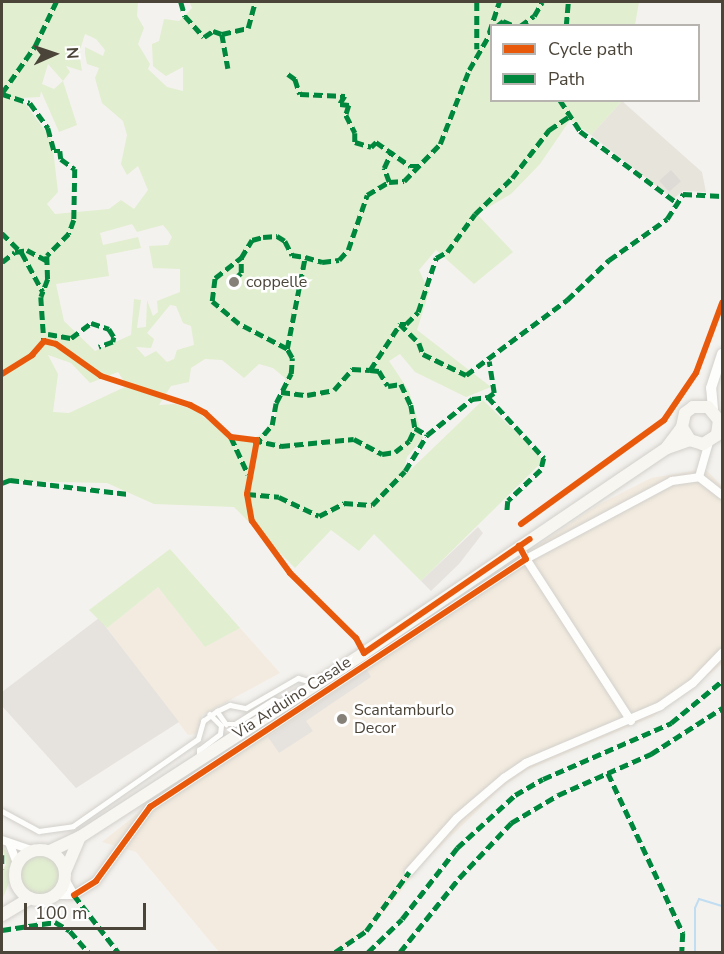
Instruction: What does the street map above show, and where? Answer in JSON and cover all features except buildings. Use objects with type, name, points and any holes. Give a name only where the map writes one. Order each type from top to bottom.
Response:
[{"type":"main road","points":[[667,448],[682,427],[685,413],[697,406],[713,409],[711,436]]},
{"type":"main road","points":[[682,427],[711,436]]},
{"type":"main road","points":[[667,448],[711,436]]},
{"type":"main road","name":"Via Arduino Casale","points":[[50,851],[80,837],[667,448]]},
{"type":"main road","points":[[2,915],[30,898],[54,895],[65,875],[80,837]]},
{"type":"main road","points":[[2,910],[16,883],[17,863],[31,850],[50,851],[61,860],[65,875]]},
{"type":"main road","points":[[16,883],[30,898]]},
{"type":"street","points":[[697,406],[711,388],[723,354]]},
{"type":"street","points":[[711,388],[713,409]]},
{"type":"street","points":[[711,436],[702,459],[699,477],[723,495]]},
{"type":"street","name":"Via Arduino Casale","points":[[74,895],[96,881],[150,807],[526,559],[672,481],[699,477]]},
{"type":"street","points":[[519,546],[631,721]]},
{"type":"street","points":[[408,872],[457,818],[511,773],[563,746],[631,721],[678,694],[723,653]]},
{"type":"street","points":[[6,842],[31,850]]},
{"type":"street","points":[[6,842],[17,863]]},
{"type":"street","points":[[54,895],[74,895],[65,875]]},
{"type":"lane","points":[[2,811],[39,831],[74,826],[198,740],[203,721],[210,715],[230,705],[246,708],[298,678],[315,683]]},
{"type":"lane","points":[[217,711],[226,724],[235,724],[273,700],[284,702]]},
{"type":"lane","points":[[199,757],[199,750],[220,734],[221,726],[210,715]]},
{"type":"shaded area","points":[[623,102],[702,172],[706,192],[683,191],[673,199],[591,135]]},
{"type":"shaded area","points":[[705,469],[722,486],[722,664],[652,717],[527,770],[502,787],[424,862],[375,924],[341,952],[219,952],[136,852],[102,842],[147,806],[598,505],[651,478]]},
{"type":"shaded area","points":[[478,527],[483,533],[459,564],[431,591],[421,581]]},
{"type":"shaded area","points":[[158,587],[205,647],[240,628],[280,673],[202,715],[196,734],[188,735],[107,628]]},
{"type":"shaded area","points":[[99,618],[179,722],[76,788],[2,706],[2,692]]},
{"type":"shaded area","points":[[367,670],[371,677],[306,721],[313,731],[279,753],[268,737]]},
{"type":"green space","points":[[2,2],[138,2],[137,16],[144,28],[138,44],[150,64],[148,69],[167,87],[183,91],[183,67],[166,76],[159,71],[153,66],[152,44],[159,41],[164,19],[179,21],[192,8],[190,3],[181,2],[639,2],[635,24],[490,24],[490,102],[621,102],[591,135],[570,120],[540,164],[511,194],[477,214],[513,252],[474,284],[436,250],[419,270],[429,292],[417,330],[491,387],[466,397],[415,372],[400,354],[389,361],[409,391],[423,438],[407,457],[402,478],[483,400],[544,460],[421,581],[374,534],[359,551],[331,530],[295,568],[234,507],[154,504],[107,483],[12,481],[2,485]],"holes":[[[85,34],[96,39],[105,50],[103,56],[85,47],[85,54],[87,64],[99,68],[95,78],[102,103],[123,121],[127,135],[121,164],[127,175],[138,166],[148,190],[134,209],[121,200],[109,209],[55,214],[47,204],[58,192],[52,140],[21,98],[40,97],[41,91],[59,132],[77,125],[63,81],[70,72],[66,66],[82,71],[79,53]],[[48,64],[63,81],[54,89],[42,84]],[[132,224],[137,232],[163,225],[172,237],[168,245],[149,246],[153,268],[180,269],[180,292],[157,301],[158,312],[153,316],[147,300],[146,327],[137,328],[141,300],[134,299],[131,335],[95,351],[64,321],[56,284],[109,276],[106,255],[141,248],[138,237],[103,245],[100,233]],[[170,305],[176,306],[183,323],[191,326],[194,345],[177,350],[174,359],[167,362],[156,351],[145,357],[136,347],[151,348],[154,339],[147,333]],[[48,355],[71,363],[90,383],[118,372],[127,386],[69,413],[53,412],[58,374]],[[205,359],[222,360],[244,378],[259,364],[273,368],[285,378],[285,390],[276,400],[275,418],[260,435],[252,439],[230,438],[195,410],[175,404],[159,405],[171,386],[189,382],[191,368]]]},
{"type":"green space","points":[[170,549],[240,628],[205,647],[158,587],[107,628],[89,610]]},
{"type":"green space","points":[[2,845],[12,860],[9,883],[2,900],[2,872],[6,864]]},
{"type":"green space","points":[[39,855],[53,861],[59,875],[53,889],[39,895],[25,889],[19,875],[25,861]]},
{"type":"waterway","points":[[695,952],[695,908],[699,899],[722,906]]},
{"type":"marked path","points":[[2,93],[35,46],[56,2]]},
{"type":"marked path","points":[[181,2],[185,16],[204,37],[213,31],[222,34],[248,28],[255,2]]},
{"type":"marked path","points":[[477,2],[477,49]]},
{"type":"marked path","points":[[492,24],[499,2]]},
{"type":"marked path","points":[[523,24],[534,16],[542,2]]},
{"type":"marked path","points":[[566,24],[568,2]]},
{"type":"marked path","points":[[499,24],[503,21],[510,24]]},
{"type":"marked path","points":[[287,349],[305,257],[322,262],[339,260],[348,250],[367,195],[389,182],[404,181],[440,144],[469,70],[490,33]]},
{"type":"marked path","points":[[222,34],[228,68]]},
{"type":"marked path","points":[[288,74],[295,79],[300,94],[345,96],[340,104],[349,105],[346,115],[355,133],[355,142],[371,147],[376,142],[410,166],[418,166]]},
{"type":"marked path","points":[[2,94],[30,103],[48,128],[54,151],[60,151],[61,159],[75,169],[74,220],[69,234],[47,256],[48,279],[41,297],[44,341]]},
{"type":"marked path","points":[[561,102],[580,131],[676,202]]},
{"type":"marked path","points":[[400,324],[406,324],[418,312],[436,258],[447,252],[475,214],[512,178],[549,130],[568,117]]},
{"type":"marked path","points":[[389,182],[384,168],[392,151]]},
{"type":"marked path","points":[[281,392],[307,395],[334,390],[352,369],[370,370],[400,324],[419,343],[423,354],[466,375],[567,300],[609,260],[667,219],[683,194],[722,196]]},
{"type":"marked path","points":[[2,233],[22,253],[43,292]]},
{"type":"marked path","points":[[255,445],[272,425],[276,403],[291,374],[292,358],[287,349],[239,324],[212,301],[215,278],[241,258],[252,240],[263,237],[277,236],[285,241],[292,255],[305,257]]},
{"type":"marked path","points":[[2,262],[15,252],[27,250],[48,261]]},
{"type":"marked path","points":[[234,279],[241,273],[241,258]]},
{"type":"marked path","points":[[48,334],[71,338],[91,323],[109,329],[114,337],[113,342],[99,347]]},
{"type":"marked path","points":[[488,397],[494,393],[489,361]]},
{"type":"marked path","points":[[370,370],[379,371],[388,386],[401,384],[411,405],[415,428],[427,435],[472,399],[488,397],[544,458],[541,470],[508,501],[507,512]]},
{"type":"marked path","points":[[253,440],[281,446],[354,439],[382,454],[395,452],[409,441],[415,428]]},
{"type":"marked path","points":[[247,494],[279,497],[319,516],[344,503],[372,505],[405,471],[427,435]]},
{"type":"marked path","points":[[231,437],[248,474]]},
{"type":"marked path","points":[[2,483],[10,480],[128,494]]},
{"type":"marked path","points":[[368,952],[402,919],[457,848],[515,795],[543,779],[671,723],[722,681]]},
{"type":"marked path","points":[[400,952],[459,878],[511,823],[558,795],[651,754],[722,708]]},
{"type":"marked path","points":[[608,773],[683,933],[682,952]]},
{"type":"marked path","points":[[2,855],[2,869]]},
{"type":"marked path","points":[[335,952],[366,931],[409,872]]},
{"type":"marked path","points":[[74,895],[118,952]]},
{"type":"marked path","points":[[2,930],[55,922],[70,931],[88,952]]},
{"type":"cycle path","points":[[521,524],[664,420],[696,373],[722,303]]},
{"type":"cycle path","points":[[2,374],[32,355],[44,341],[56,344],[101,376],[190,405],[205,413],[231,437],[257,440],[247,494],[252,521],[290,573],[356,638],[364,653],[530,539]]},
{"type":"cycle path","points":[[74,895],[96,881],[150,807],[526,559],[519,546]]},
{"type":"place","name":"coppelle","points":[[234,282]]},
{"type":"place","name":"Scantamburlo Decor","points":[[342,719]]}]
